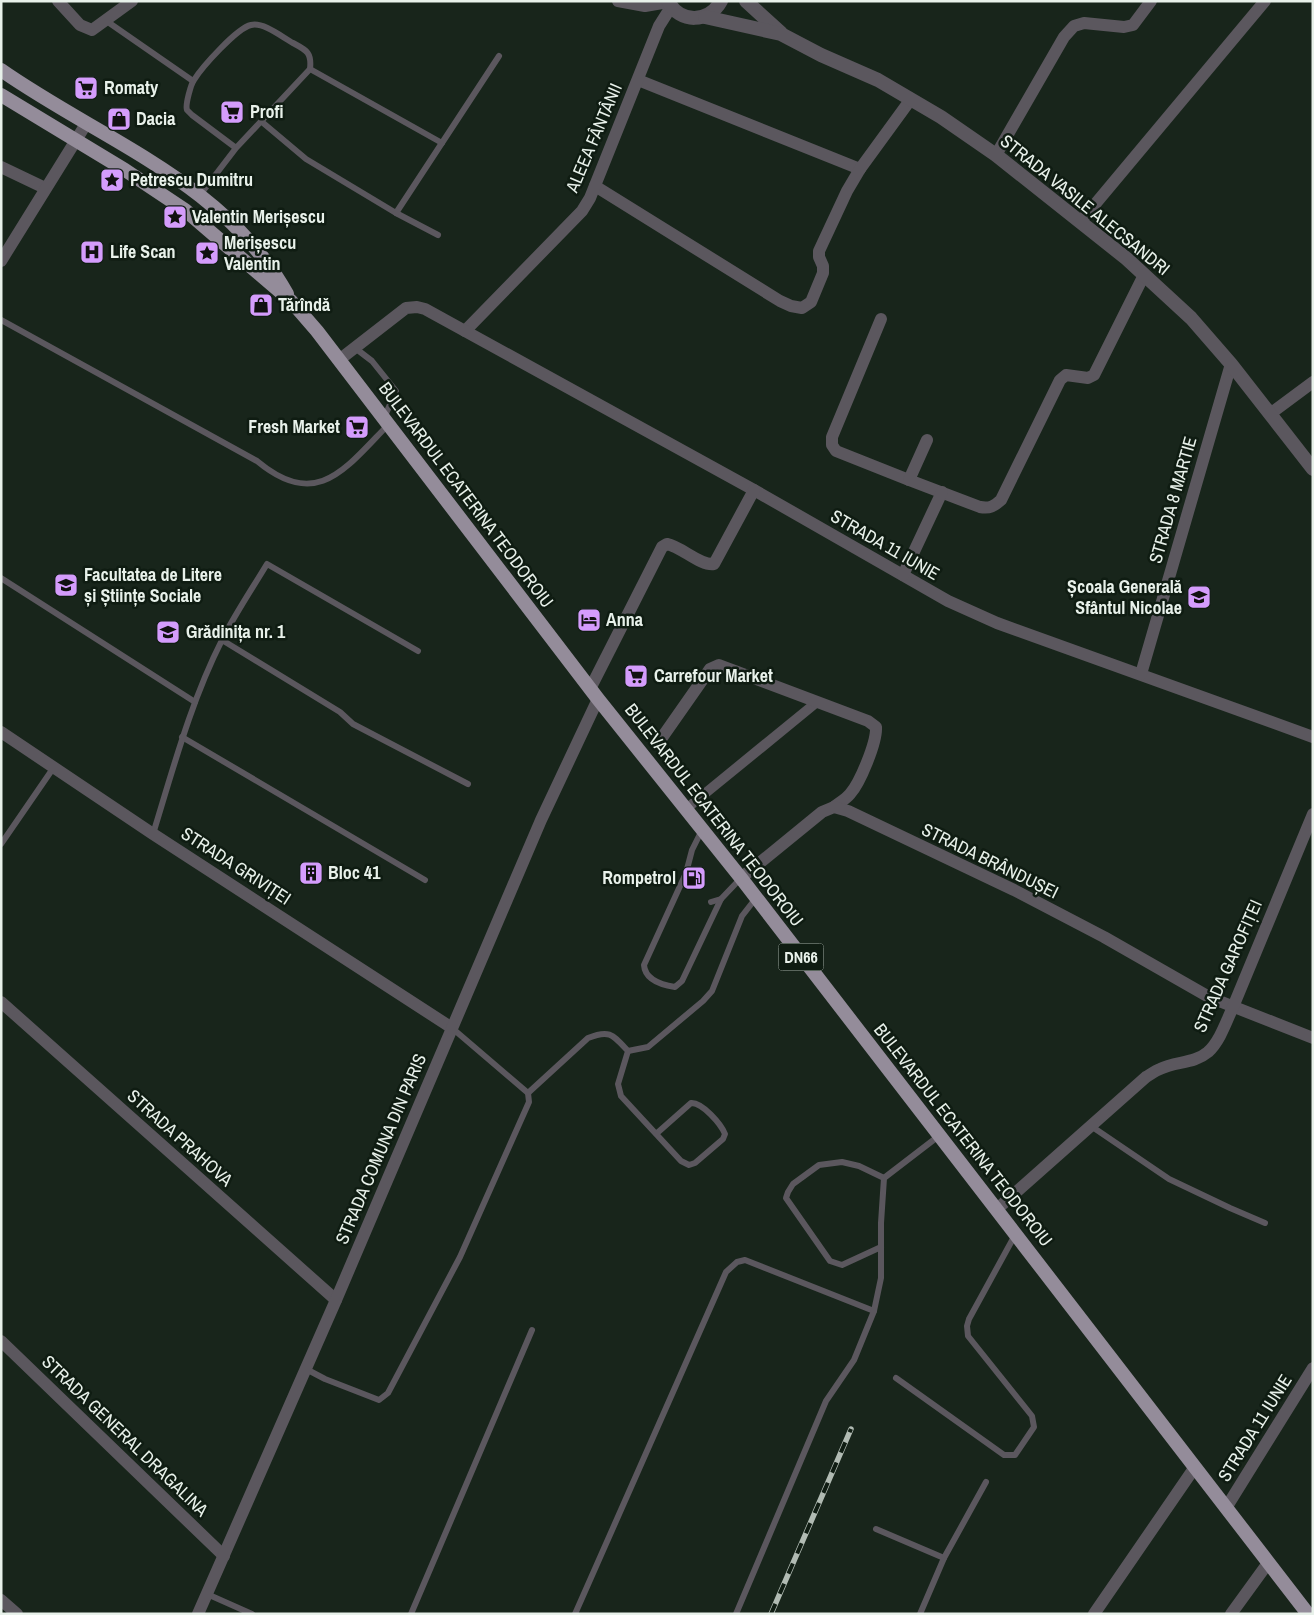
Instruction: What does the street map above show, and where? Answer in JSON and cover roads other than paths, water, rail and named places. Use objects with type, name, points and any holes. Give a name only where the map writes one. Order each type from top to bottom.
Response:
[{"type":"main road","name":"BULEVARDUL ECATERINA TEODOROIU","points":[[1,70],[86,124],[174,175],[225,217],[262,255],[276,274],[291,301],[339,360],[594,694],[741,878],[1308,1614]]},
{"type":"main road","name":"BULEVARDUL ECATERINA TEODOROIU","points":[[1,95],[125,170],[179,206],[291,301]]},
{"type":"street","points":[[58,1],[80,25],[92,30],[132,1]]},
{"type":"street","points":[[618,1],[646,6],[669,3]]},
{"type":"street","points":[[705,17],[717,8],[721,1]]},
{"type":"street","name":"STRADA VASILE ALECSANDRI","points":[[746,1],[781,34]]},
{"type":"street","points":[[996,155],[1064,38],[1074,26],[1084,23],[1124,27],[1134,25],[1151,1]]},
{"type":"street","points":[[1081,222],[1265,1]]},
{"type":"street","name":"STRADA VASILE ALECSANDRI","points":[[669,3],[678,13],[686,17],[705,17],[781,34],[878,80],[941,117],[996,155],[1081,222],[1191,318],[1231,364],[1313,469]]},
{"type":"street","name":"ALEEA FÂNTÂNII","points":[[464,332],[582,210],[595,186],[669,3]]},
{"type":"street","points":[[638,80],[860,169]]},
{"type":"street","points":[[595,186],[780,301],[802,308],[811,302],[823,273],[819,251],[847,191],[860,169],[911,99]]},
{"type":"street","points":[[1,261],[86,124]]},
{"type":"street","points":[[1,167],[45,188]]},
{"type":"street","points":[[881,318],[832,437],[832,445],[836,451],[988,509],[1001,500],[1060,380],[1066,375],[1088,378],[1094,375],[1144,275]]},
{"type":"street","name":"STRADA 11 IUNIE","points":[[339,360],[406,308],[417,307],[425,309],[754,490],[948,600],[996,623],[1313,737]]},
{"type":"street","name":"STRADA 8 MARTIE","points":[[1141,674],[1231,364]]},
{"type":"street","points":[[1270,414],[1313,382]]},
{"type":"street","points":[[909,480],[927,440]]},
{"type":"street","name":"STRADA COMUNA DIN PARIS","points":[[198,1614],[336,1300],[594,694],[662,547],[667,544],[674,546],[706,564],[714,564],[754,490]]},
{"type":"street","points":[[902,575],[942,492]]},
{"type":"street","points":[[660,739],[710,669],[719,665],[868,721],[876,727],[877,737],[858,782],[850,794],[834,807],[822,812],[741,878]]},
{"type":"street","points":[[686,809],[818,702]]},
{"type":"street","name":"STRADA GRIVIȚEI","points":[[1,732],[452,1028]]},
{"type":"street","name":"STRADA BRÂNDUȘEI","points":[[834,807],[848,811],[1014,890],[1104,937],[1209,997],[1313,1038]]},
{"type":"street","name":"STRADA GAROFIȚEI","points":[[997,1209],[1146,1077],[1160,1068],[1189,1062],[1209,1051],[1220,1036],[1233,1007],[1313,814]]},
{"type":"street","name":"STRADA PRAHOVA","points":[[1,1002],[336,1300]]},
{"type":"street","name":"STRADA GENERAL DRAGALINA","points":[[1,1340],[224,1556]]},
{"type":"street","name":"STRADA 11 IUNIE","points":[[1226,1508],[1313,1368]]},
{"type":"street","points":[[1094,1614],[1195,1467]]},
{"type":"street","points":[[1230,1614],[1268,1563]]},
{"type":"street","points":[[1,1600],[17,1614]]},
{"type":"lane","points":[[105,20],[192,81]]},
{"type":"lane","points":[[200,195],[236,148],[310,68],[311,59],[306,50],[264,27],[252,24],[240,30],[229,40],[192,81],[186,105],[187,110],[236,148]]},
{"type":"lane","points":[[396,213],[499,56]]},
{"type":"lane","points":[[310,68],[442,143]]},
{"type":"lane","points":[[262,122],[306,159],[396,213],[438,235]]},
{"type":"lane","points":[[1,320],[257,461],[272,473],[299,484],[316,483],[333,477],[350,464],[386,421],[396,392],[372,360],[354,348]]},
{"type":"lane","points":[[154,834],[182,737],[196,702],[222,640],[267,564],[418,651]]},
{"type":"lane","points":[[1,578],[196,702]]},
{"type":"lane","points":[[222,640],[340,712],[353,724],[468,784]]},
{"type":"lane","points":[[182,737],[426,880]]},
{"type":"lane","points":[[1,844],[54,767]]},
{"type":"lane","points":[[702,830],[692,850],[686,873],[644,965],[644,972],[647,976],[667,986],[675,987],[682,981],[721,899],[741,878]]},
{"type":"lane","points":[[686,873],[690,887]]},
{"type":"lane","points":[[628,1051],[648,1047],[703,1002],[712,991],[742,916],[756,898]]},
{"type":"lane","points":[[710,902],[721,899]]},
{"type":"lane","points":[[306,1369],[325,1379],[379,1400],[388,1393],[460,1257],[529,1102],[528,1093],[452,1028]]},
{"type":"lane","points":[[528,1093],[588,1038],[600,1033],[609,1034],[628,1051]]},
{"type":"lane","points":[[628,1051],[618,1084],[621,1096],[656,1134],[681,1161],[689,1164],[695,1163],[722,1139],[725,1134],[722,1128],[695,1102],[691,1103],[656,1134]]},
{"type":"lane","points":[[1091,1126],[1169,1179],[1222,1205],[1265,1223]]},
{"type":"lane","points":[[736,1614],[826,1401],[854,1360],[874,1311],[882,1278],[880,1223],[884,1178],[940,1135]]},
{"type":"lane","points":[[881,1247],[842,1265],[830,1261],[786,1198],[793,1184],[819,1165],[842,1162],[859,1166],[884,1178]]},
{"type":"lane","points":[[896,1378],[1004,1455],[1015,1455],[1034,1427],[1032,1416],[968,1336],[967,1326],[969,1319],[1016,1234]]},
{"type":"lane","points":[[575,1614],[726,1272],[737,1262],[745,1260],[874,1311]]},
{"type":"lane","points":[[411,1614],[532,1330]]},
{"type":"lane","points":[[920,1614],[944,1558],[986,1482]]},
{"type":"lane","points":[[876,1529],[944,1558]]},
{"type":"lane","points":[[207,1594],[252,1614]]},
{"type":"railway","points":[[771,1614],[851,1429]]},
{"type":"place","name":"Romaty","points":[[86,88]]},
{"type":"place","name":"Profi","points":[[232,112]]},
{"type":"place","name":"Dacia","points":[[119,119]]},
{"type":"place","name":"Petrescu Dumitru","points":[[112,180]]},
{"type":"place","name":"Valentin Merișescu","points":[[175,217]]},
{"type":"place","name":"Life Scan","points":[[92,252]]},
{"type":"place","name":"Merișescu Valentin","points":[[207,253]]},
{"type":"place","name":"Tărîndă","points":[[261,305]]},
{"type":"place","name":"Fresh Market","points":[[357,427]]},
{"type":"place","name":"Facultatea de Litere și Științe Sociale","points":[[66,585]]},
{"type":"place","name":"Școala Generală Sfântul Nicolae","points":[[1199,597]]},
{"type":"place","name":"Anna","points":[[589,620]]},
{"type":"place","name":"Grădinița nr. 1","points":[[168,632]]},
{"type":"place","name":"Carrefour Market","points":[[636,676]]},
{"type":"place","name":"Bloc 41","points":[[311,873]]},
{"type":"place","name":"Rompetrol","points":[[694,878]]}]
